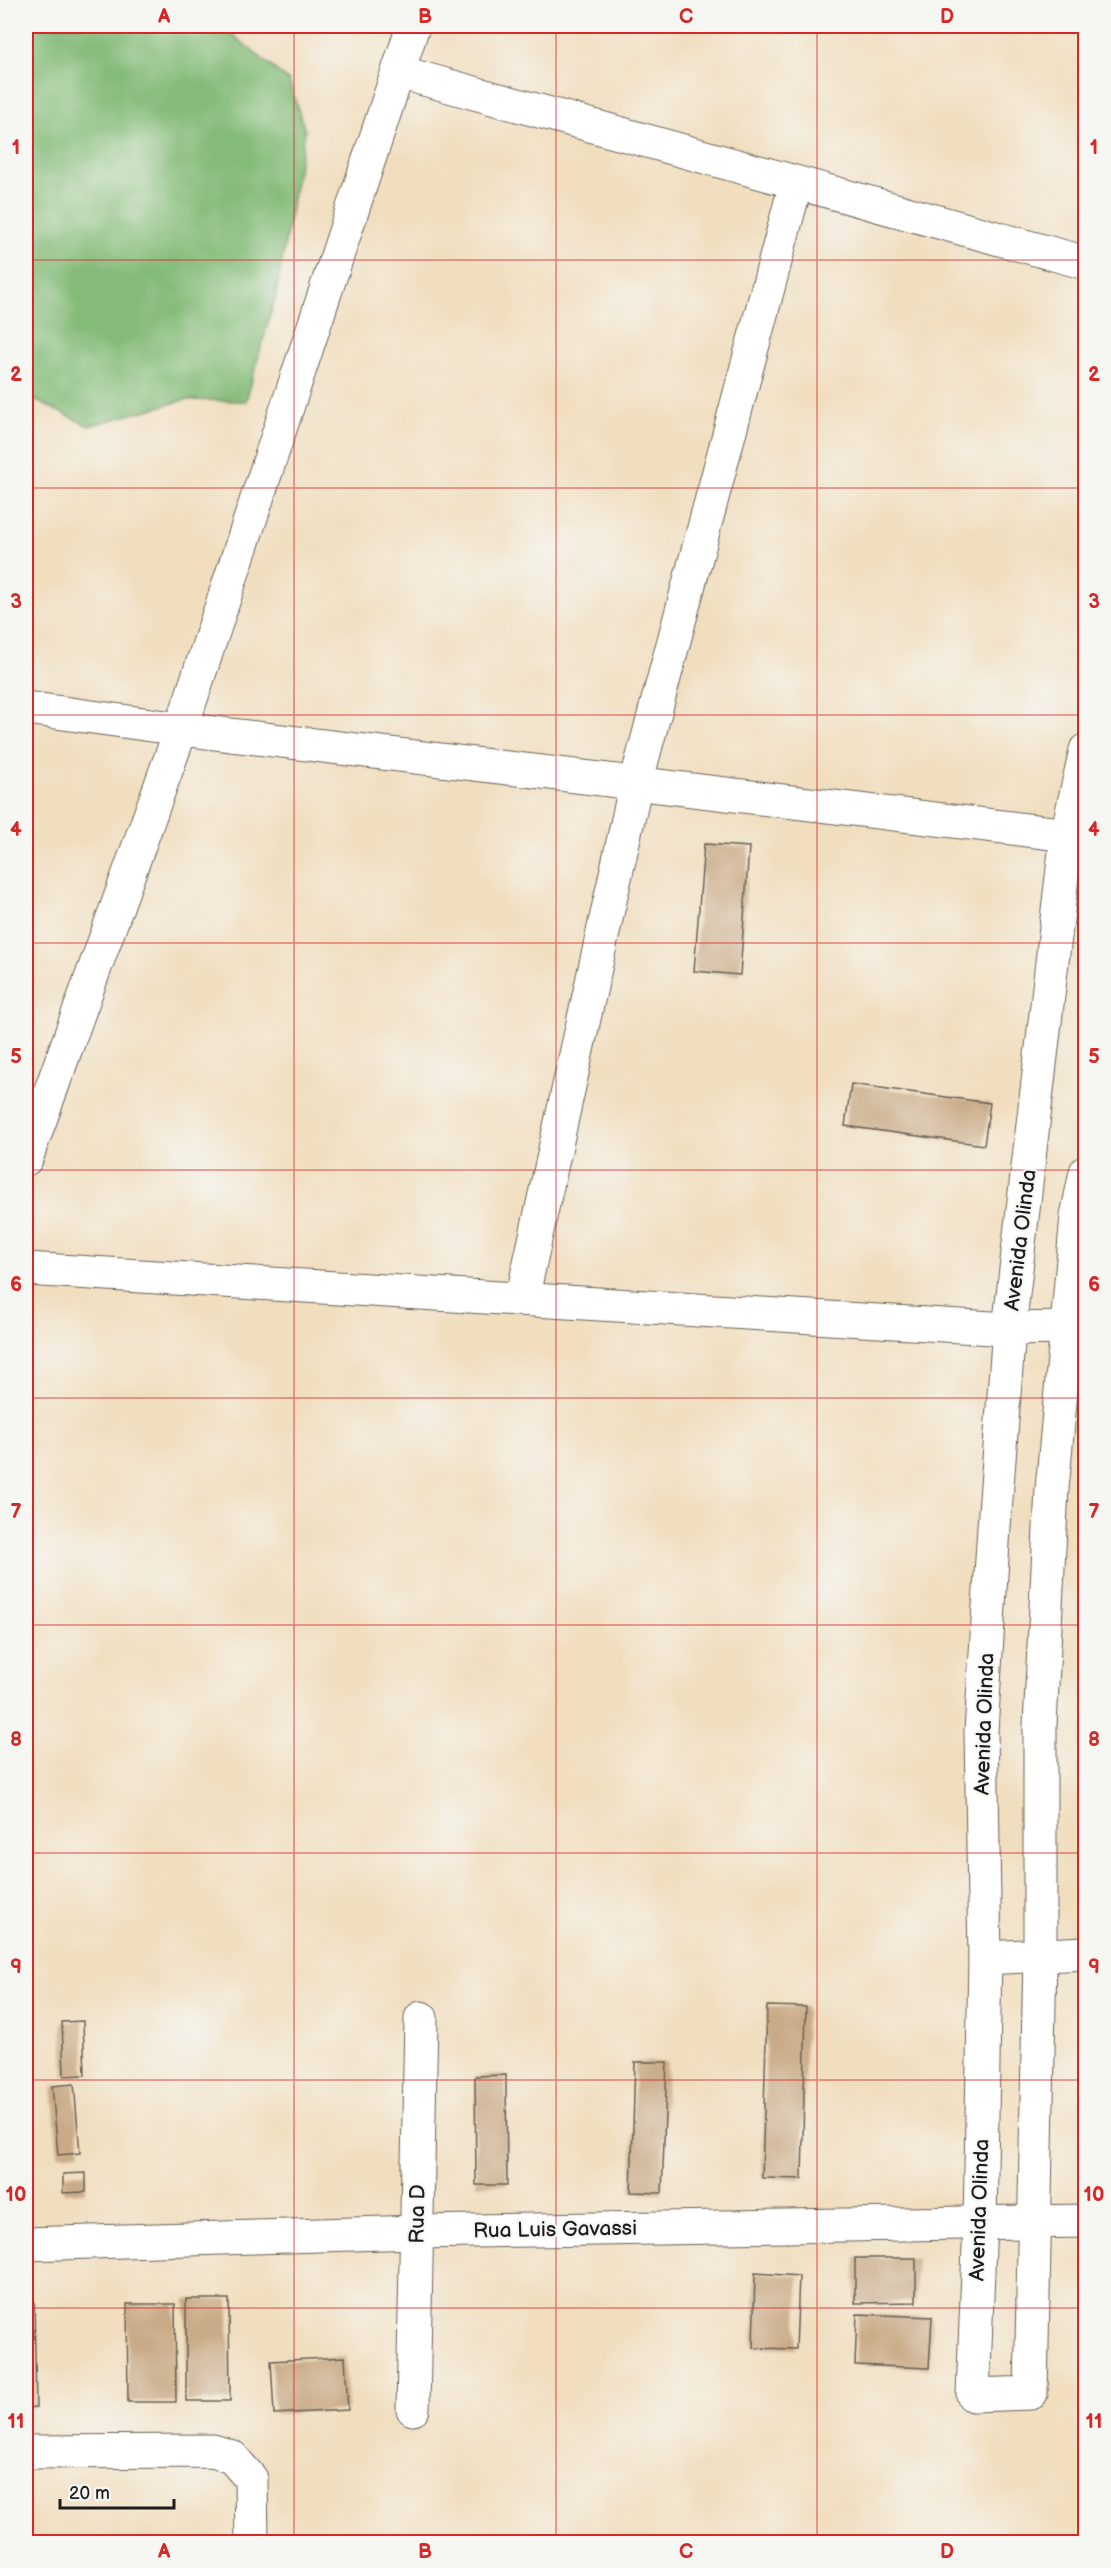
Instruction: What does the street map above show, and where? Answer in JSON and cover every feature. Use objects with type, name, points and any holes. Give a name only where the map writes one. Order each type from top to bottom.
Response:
[{"type":"street","points":[[26,1159],[181,729],[413,26]]},
{"type":"street","points":[[399,72],[1086,263]]},
{"type":"street","points":[[522,1299],[636,783],[796,183]]},
{"type":"street","points":[[26,708],[181,729],[1076,835]]},
{"type":"street","name":"Avenida Olinda","points":[[1086,750],[1009,1329],[981,1731],[985,1958],[980,2222],[973,2395],[1031,2394],[1040,1954],[1040,1725],[1052,1489],[1069,1328],[1077,1216],[1086,1172]]},
{"type":"street","points":[[26,1269],[1009,1329],[1069,1328]]},
{"type":"street","points":[[985,1958],[1086,1953]]},
{"type":"street","name":"Rua D","points":[[412,2409],[421,2018]]},
{"type":"street","name":"Rua Luis Gavassi","points":[[26,2244],[417,2232],[1086,2221]]},
{"type":"street","points":[[26,2452],[213,2451],[232,2457],[251,2479],[252,2542]]},
{"type":"green space","points":[[26,26],[222,26],[289,81],[305,131],[276,294],[246,401],[184,400],[89,426],[26,396]]},
{"type":"building","points":[[704,844],[749,847],[740,975],[694,971]]},
{"type":"building","points":[[851,1084],[990,1103],[984,1145],[845,1126]]},
{"type":"building","points":[[767,2006],[806,2007],[802,2179],[762,2178]]},
{"type":"building","points":[[83,2021],[85,2075],[64,2076],[62,2022]]},
{"type":"building","points":[[635,2062],[667,2062],[662,2193],[631,2192]]},
{"type":"building","points":[[506,2075],[507,2185],[476,2185],[475,2076]]},
{"type":"building","points":[[74,2084],[80,2153],[58,2155],[52,2086]]},
{"type":"building","points":[[86,2173],[86,2192],[63,2193],[63,2174]]},
{"type":"building","points":[[855,2258],[916,2258],[916,2302],[855,2303]]},
{"type":"building","points":[[755,2273],[799,2276],[796,2349],[753,2348]]},
{"type":"building","points":[[186,2299],[229,2299],[230,2401],[186,2401]]},
{"type":"building","points":[[26,2300],[34,2300],[36,2407],[26,2408]]},
{"type":"building","points":[[127,2304],[175,2304],[176,2402],[128,2402]]},
{"type":"building","points":[[857,2314],[932,2317],[929,2368],[855,2365]]},
{"type":"building","points":[[345,2357],[348,2410],[274,2414],[271,2361]]}]
